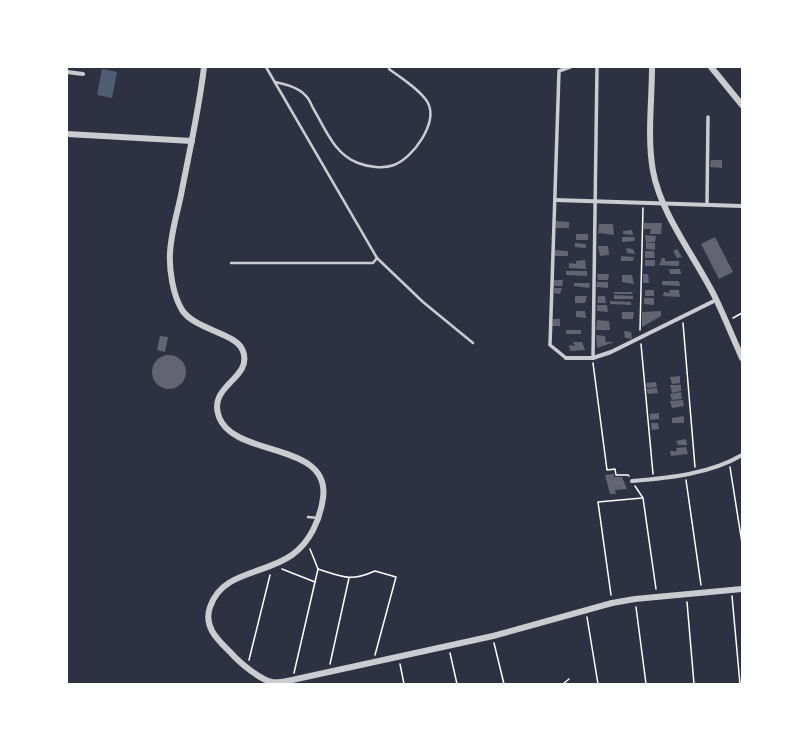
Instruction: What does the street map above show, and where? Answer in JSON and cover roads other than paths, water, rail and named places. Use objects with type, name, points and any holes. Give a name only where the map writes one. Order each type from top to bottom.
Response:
[{"type":"street","points":[[204,67],[192,141],[170,253],[176,295],[183,311],[198,325],[233,339],[243,350],[244,355],[239,374],[223,388],[218,398],[218,414],[222,423],[228,430],[251,442],[305,460],[319,476],[323,487],[323,497],[318,518],[307,541],[291,556],[272,566],[224,584],[212,602],[208,612],[208,623],[212,633],[248,668],[272,683]]},
{"type":"street","points":[[570,67],[559,71],[550,345],[566,358],[593,358],[640,339],[716,300]]},
{"type":"street","points":[[593,358],[597,67]]},
{"type":"street","points":[[652,67],[651,136],[653,170],[664,203],[716,300],[742,358]]},
{"type":"street","points":[[710,67],[742,105]]},
{"type":"street","points":[[67,72],[83,74]]},
{"type":"street","points":[[707,205],[708,117]]},
{"type":"street","points":[[67,134],[192,141]]},
{"type":"street","points":[[555,200],[742,206]]},
{"type":"street","points":[[632,481],[695,473],[729,463],[742,455]]},
{"type":"street","points":[[262,684],[292,680],[493,636],[612,603],[635,599],[742,589]]},
{"type":"lane","points":[[266,67],[377,258],[423,302],[473,343]]},
{"type":"lane","points":[[274,82],[289,85],[305,94],[331,140],[341,154],[358,163],[378,168],[394,165],[411,154],[429,125],[430,116],[428,104],[423,96],[389,69]]},
{"type":"lane","points":[[231,263],[372,264],[377,258]]},
{"type":"lane","points":[[308,517],[318,518]]},
{"type":"water","points":[[102,69],[117,72],[112,98],[97,95]]}]
